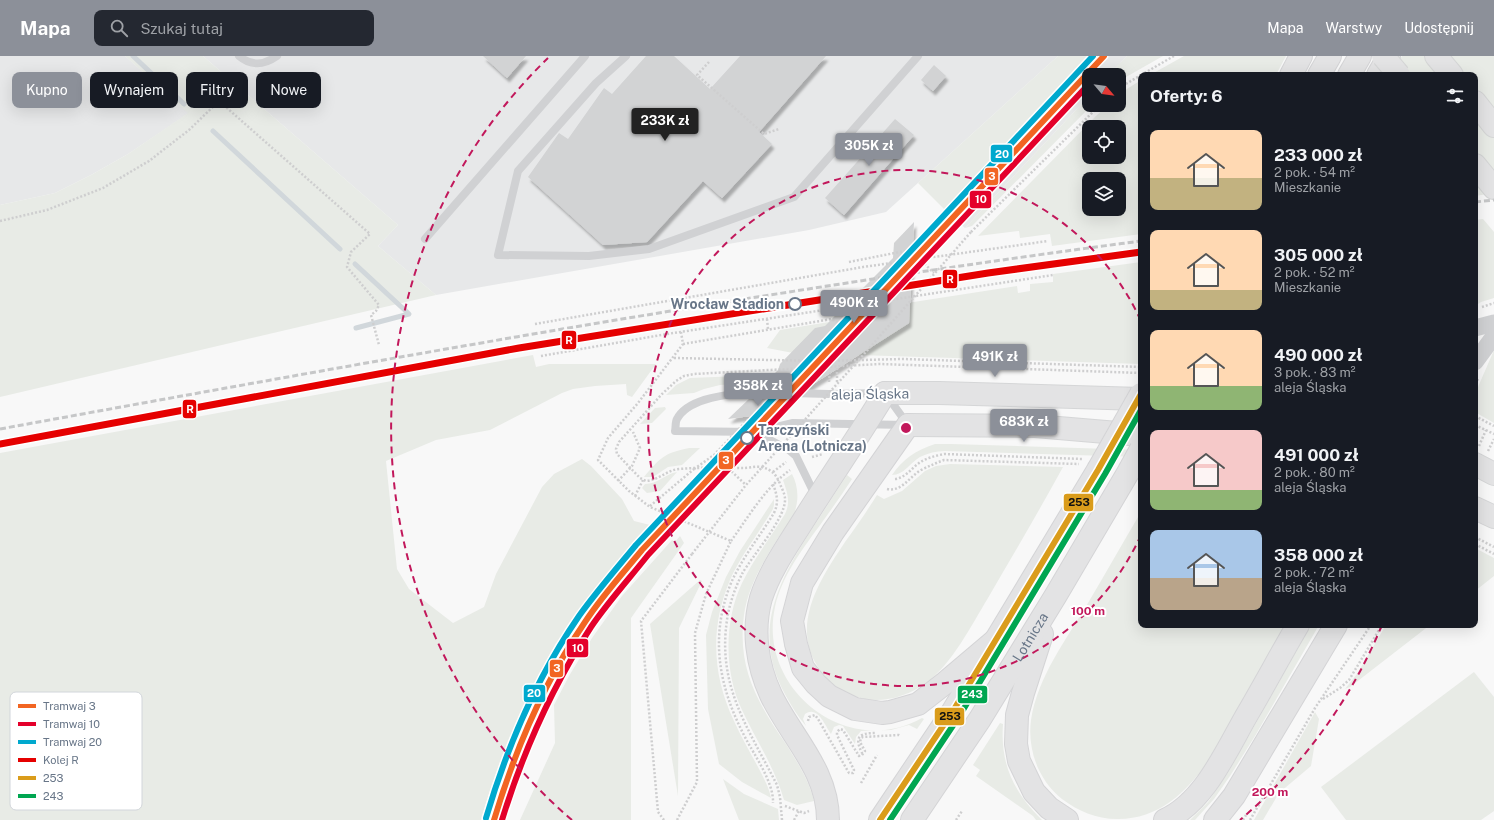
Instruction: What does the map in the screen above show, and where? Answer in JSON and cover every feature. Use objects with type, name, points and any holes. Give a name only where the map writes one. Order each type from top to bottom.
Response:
[{"type":"main road","points":[[1293,72],[1301,56]]},
{"type":"main road","points":[[1321,72],[1330,56]]},
{"type":"main road","points":[[1351,72],[1360,56]]},
{"type":"main road","points":[[1383,56],[1396,72]]},
{"type":"main road","points":[[1380,72],[1389,56]]},
{"type":"main road","points":[[1436,56],[1449,72]]},
{"type":"main road","points":[[1478,106],[1494,126]]},
{"type":"main road","points":[[1478,169],[1494,188]]},
{"type":"main road","points":[[821,815],[828,806],[821,780],[765,682],[757,653],[756,630],[761,599],[768,580],[784,550],[885,393]]},
{"type":"main road","name":"aleja Śląska","points":[[885,393],[939,393],[1138,399]]},
{"type":"main road","name":"Lotnicza","points":[[880,820],[946,723],[997,639],[1090,465],[1138,398]]},
{"type":"main road","points":[[908,425],[833,532],[802,583],[792,621],[796,644],[804,668],[816,684],[829,696],[854,709],[882,713],[890,712],[918,704],[997,639]]},
{"type":"main road","name":"aleja Śląska","points":[[908,425],[1035,426],[1138,435]]},
{"type":"main road","name":"Lotnicza","points":[[912,820],[980,719],[1056,595],[1138,454]]},
{"type":"main road","points":[[1481,454],[1494,474]]},
{"type":"main road","points":[[1478,509],[1494,517]]},
{"type":"main road","points":[[1056,595],[1017,715],[1016,744],[1020,761],[1034,792],[1049,808],[1067,820]]},
{"type":"main road","points":[[1165,820],[1175,816],[1195,798],[1215,771],[1296,628]]},
{"type":"main road","points":[[1215,820],[1234,796],[1334,628]]},
{"type":"street","points":[[1478,327],[1494,323]]},
{"type":"street","points":[[1478,358],[1494,336]]},
{"type":"lane","points":[[240,56],[245,61],[256,64],[267,63],[277,56]]},
{"type":"lane","points":[[425,239],[585,56]]},
{"type":"lane","points":[[626,56],[596,84],[518,171],[498,255],[589,256],[649,249],[794,197],[918,56]]},
{"type":"lane","name":"aleja Śląska","points":[[885,393],[829,394],[747,392],[719,395],[685,410],[676,420],[675,431],[755,432],[793,423],[908,425]]},
{"type":"lane","points":[[885,393],[908,425]]},
{"type":"lane","points":[[755,432],[789,450],[796,456],[817,499]]},
{"type":"path","points":[[1146,72],[1174,56]]},
{"type":"path","points":[[708,62],[697,74],[764,134],[779,129]]},
{"type":"path","points":[[1126,84],[1138,77]]},
{"type":"path","points":[[0,221],[47,210],[103,188],[149,161],[189,130],[219,101],[370,234],[351,252],[347,267],[378,305],[376,310],[371,315],[374,321],[379,345]]},
{"type":"path","points":[[664,820],[658,812],[641,621],[746,485],[865,353],[934,273],[971,232],[1093,112]]},
{"type":"path","points":[[535,324],[863,268],[1048,242]]},
{"type":"path","points":[[910,250],[934,273]]},
{"type":"path","points":[[850,262],[910,250]]},
{"type":"path","points":[[650,507],[694,469],[714,455],[910,250]]},
{"type":"path","points":[[541,356],[766,318],[1053,275]]},
{"type":"path","points":[[766,318],[768,329]]},
{"type":"path","points":[[731,541],[650,507],[635,496],[598,460],[608,438],[683,344],[832,319],[839,324]]},
{"type":"path","points":[[681,332],[683,344]]},
{"type":"path","points":[[673,358],[830,362],[903,359],[1138,367]]},
{"type":"path","points":[[778,479],[773,472],[760,467],[679,469],[668,472],[656,479],[646,481],[630,468],[617,454],[616,446],[662,394],[676,381],[684,376],[694,374],[880,364],[1138,373]]},
{"type":"path","points":[[837,366],[837,377]]},
{"type":"path","points":[[1478,418],[1494,426]]},
{"type":"path","points":[[1478,426],[1494,434]]},
{"type":"path","points":[[1481,454],[1486,430]]},
{"type":"path","points":[[618,481],[630,468],[640,448],[633,432]]},
{"type":"path","points":[[1481,454],[1494,439]]},
{"type":"path","points":[[807,450],[822,443],[836,442]]},
{"type":"path","points":[[890,478],[904,476],[920,462],[933,456],[944,454],[1090,465]]},
{"type":"path","points":[[714,455],[746,485]]},
{"type":"path","points":[[884,489],[893,490],[900,488],[919,471],[944,460],[1090,465]]},
{"type":"path","points":[[677,820],[697,782],[695,633],[706,594],[731,541],[778,479],[791,469]]},
{"type":"path","points":[[635,496],[643,480]]},
{"type":"path","points":[[1478,538],[1494,547]]},
{"type":"path","points":[[1478,546],[1494,554]]},
{"type":"path","points":[[1250,820],[1315,708],[1369,628]]},
{"type":"path","points":[[1323,699],[1340,688],[1348,680],[1380,628]]},
{"type":"path","points":[[809,723],[808,720],[815,715],[849,773],[853,773],[854,770],[837,735],[837,732],[840,729],[843,730],[857,754],[859,756],[862,755]]},
{"type":"path","points":[[862,755],[858,740],[862,734],[899,731]]},
{"type":"path","points":[[862,755],[865,751],[860,742],[861,738],[863,737],[901,736]]},
{"type":"path","points":[[861,783],[877,755]]},
{"type":"path","points":[[780,805],[782,820]]},
{"type":"path","points":[[785,806],[804,813],[821,815]]},
{"type":"path","points":[[794,820],[799,811]]},
{"type":"path","points":[[956,820],[962,811]]},
{"type":"shaded area","points":[[0,56],[125,56],[143,72],[90,72],[90,108],[178,108],[178,103],[189,113],[128,154],[55,193],[0,205]]},
{"type":"shaded area","points":[[125,56],[203,56],[221,72],[186,72],[186,108],[248,108],[248,95],[256,102],[256,108],[263,108],[398,225],[378,246],[436,295],[0,397],[0,205],[55,193],[128,154],[188,113],[178,104],[178,72],[143,72]]},
{"type":"shaded area","points":[[203,56],[1058,56],[886,212],[809,230],[436,295],[378,246],[398,225],[263,108],[321,108],[321,72],[256,72],[256,102],[248,95],[248,72],[221,72]]},
{"type":"shaded area","points":[[1058,56],[1100,56],[1089,68],[1082,68],[1082,75],[950,215],[918,183]]},
{"type":"shaded area","points":[[1100,56],[1127,56],[1116,68],[1089,68]]},
{"type":"shaded area","points":[[1127,56],[1163,56],[1126,77],[1126,68],[1116,68]]},
{"type":"shaded area","points":[[1184,56],[1286,56],[1278,72],[1155,72]]},
{"type":"shaded area","points":[[1402,56],[1494,56],[1494,193],[1478,196],[1478,72],[1393,72]]},
{"type":"shaded area","points":[[1082,75],[1082,103],[965,228],[950,215]]},
{"type":"shaded area","points":[[1138,82],[1138,234],[1052,246],[1050,234],[1020,238],[1019,231],[978,236],[1082,130],[1082,164],[1126,164],[1126,120],[1092,120],[1100,112],[1126,112],[1126,90]]},
{"type":"shaded area","points":[[1082,103],[1082,112],[1085,112],[972,226],[965,228]]},
{"type":"shaded area","points":[[1483,219],[1494,232],[1494,298],[1478,304],[1478,220]]},
{"type":"shaded area","points":[[1138,262],[1138,364],[793,353],[767,348],[780,330],[829,322],[836,314],[1017,286],[1018,293],[1030,291],[1030,284],[1053,282],[1053,274]]},
{"type":"shaded area","points":[[1494,350],[1494,423],[1478,414],[1478,387]]},
{"type":"shaded area","points":[[533,355],[536,367],[549,364],[656,364],[632,397],[627,395],[626,384],[573,389],[562,393],[490,430],[436,440],[386,461],[397,569],[409,589],[453,623],[484,607],[496,574],[542,487],[554,474],[582,459],[591,466],[622,499],[634,521],[654,526],[650,530],[654,534],[605,587],[565,644],[556,643],[533,686],[513,729],[481,820],[0,820],[0,453]]},
{"type":"shaded area","points":[[767,375],[761,382],[720,385],[694,393],[666,395],[676,385],[690,378]]},
{"type":"shaded area","points":[[665,407],[666,409],[652,423],[640,424],[655,408]]},
{"type":"shaded area","points":[[935,444],[951,444],[1138,450],[1138,457],[942,451],[926,454],[916,459],[900,473],[892,475],[905,460],[922,449]]},
{"type":"shaded area","points":[[689,448],[700,448],[682,465],[668,467],[653,477],[644,477],[663,457]]},
{"type":"shaded area","points":[[950,464],[1063,467],[968,632],[944,666],[926,683],[909,693],[900,696],[890,699],[871,700],[852,695],[841,690],[828,680],[818,667],[810,651],[807,634],[808,618],[812,602],[836,556],[877,495],[884,499],[902,491],[925,471],[936,466]]},
{"type":"shaded area","points":[[677,472],[660,491],[647,493],[642,488],[645,484],[650,484]]},
{"type":"shaded area","points":[[792,474],[796,485],[797,494],[795,511],[757,575],[746,605],[743,634],[747,668],[758,699],[802,771],[812,793],[814,801],[797,805],[784,800],[776,777],[742,710],[732,679],[728,646],[729,630],[736,598],[752,565],[785,514],[788,501],[783,480]]},
{"type":"shaded area","points":[[847,475],[852,479],[801,551],[788,573],[778,595],[775,607],[773,637],[780,665],[794,690],[814,709],[838,723],[865,730],[894,729],[922,718],[924,719],[917,729],[909,725],[891,730],[861,731],[856,737],[855,744],[843,726],[839,725],[834,727],[831,734],[821,718],[814,712],[805,714],[803,719],[806,726],[786,696],[776,673],[770,651],[770,630],[773,609],[779,589],[799,549]]},
{"type":"shaded area","points":[[774,499],[773,509],[734,571],[730,580],[719,615],[716,651],[721,686],[727,704],[740,733],[766,782],[771,798],[742,782],[719,764],[708,709],[706,635],[712,612],[726,577],[740,551]]},
{"type":"shaded area","points":[[1138,517],[1138,628],[1284,628],[1222,739],[1195,778],[1179,795],[1161,808],[1140,816],[1109,819],[1088,814],[1074,807],[1054,792],[1047,783],[1036,764],[1033,753],[1030,731],[1031,720],[1040,688],[1046,673],[1062,645],[1095,592]]},
{"type":"shaded area","points":[[680,536],[684,543],[631,618],[631,820],[520,820],[555,743],[554,705],[569,676],[592,638],[622,596],[672,540],[675,542]]},
{"type":"shaded area","points":[[1478,550],[1494,558],[1494,576],[1478,589]]},
{"type":"shaded area","points":[[700,580],[702,581],[679,628],[678,796],[650,624]]},
{"type":"shaded area","points":[[1309,628],[1317,628],[1255,736],[1230,776],[1214,799],[1195,820],[1190,820],[1208,802],[1229,771]]},
{"type":"shaded area","points":[[1384,628],[1426,628],[1350,687],[1345,689],[1357,674]]},
{"type":"shaded area","points":[[1474,672],[1494,697],[1494,811],[1481,820],[1346,820],[1321,787]]},
{"type":"shaded area","points":[[1315,712],[1319,719],[1311,766],[1279,793],[1263,820],[1254,820]]},
{"type":"shaded area","points":[[1000,723],[1003,724],[1004,752],[1011,777],[1024,799],[1042,820],[1036,820],[1033,816],[976,776],[980,770],[973,765]]},
{"type":"shaded area","points":[[723,779],[744,794],[778,809],[779,820],[739,820]]},
{"type":"building","points":[[483,56],[526,56],[507,78]]},
{"type":"building","points":[[646,56],[674,56],[710,89],[740,56],[826,56],[759,132],[772,144],[722,198],[703,181],[647,242],[603,245],[528,177],[559,133],[568,139],[604,88],[612,94]]},
{"type":"building","points":[[934,65],[946,76],[933,91],[921,80]]},
{"type":"building","points":[[895,119],[914,135],[844,215],[825,198]]},
{"type":"building","points":[[914,222],[909,323],[807,388],[761,387],[778,370],[780,364],[815,328],[825,326],[893,258],[894,243]]},
{"type":"building","points":[[750,398],[790,399],[765,414],[728,419]]},
{"type":"waterway","points":[[133,56],[184,104]]},
{"type":"waterway","points":[[213,131],[340,249]]},
{"type":"waterway","points":[[355,264],[409,314],[356,328]]},
{"type":"railway","points":[[1478,202],[1494,200]]},
{"type":"railway","points":[[0,429],[427,352],[712,304],[1138,241]]},
{"type":"tram line","name":"20","points":[[486,818],[503,765],[537,688],[564,639],[579,616],[600,589],[636,545],[1093,56]]},
{"type":"tram line","name":"3","points":[[494,820],[521,742],[556,668],[605,594],[642,550],[1104,56]]},
{"type":"tram line","name":"10","points":[[502,820],[519,770],[551,697],[591,627],[611,600],[648,555],[1082,91]]},
{"type":"rail line","name":"R","points":[[0,444],[519,348],[988,273],[1138,252]]},
{"type":"transit line","name":"253","points":[[880,820],[953,711],[1098,470],[1138,399]]},
{"type":"transit line","name":"243","points":[[890,820],[960,715],[1105,474],[1138,415]]},
{"type":"place","name":"Wrocław Stadion","points":[[795,304]]},
{"type":"place","name":"Tarczyński Arena (Lotnicza)","points":[[747,438]]}]
